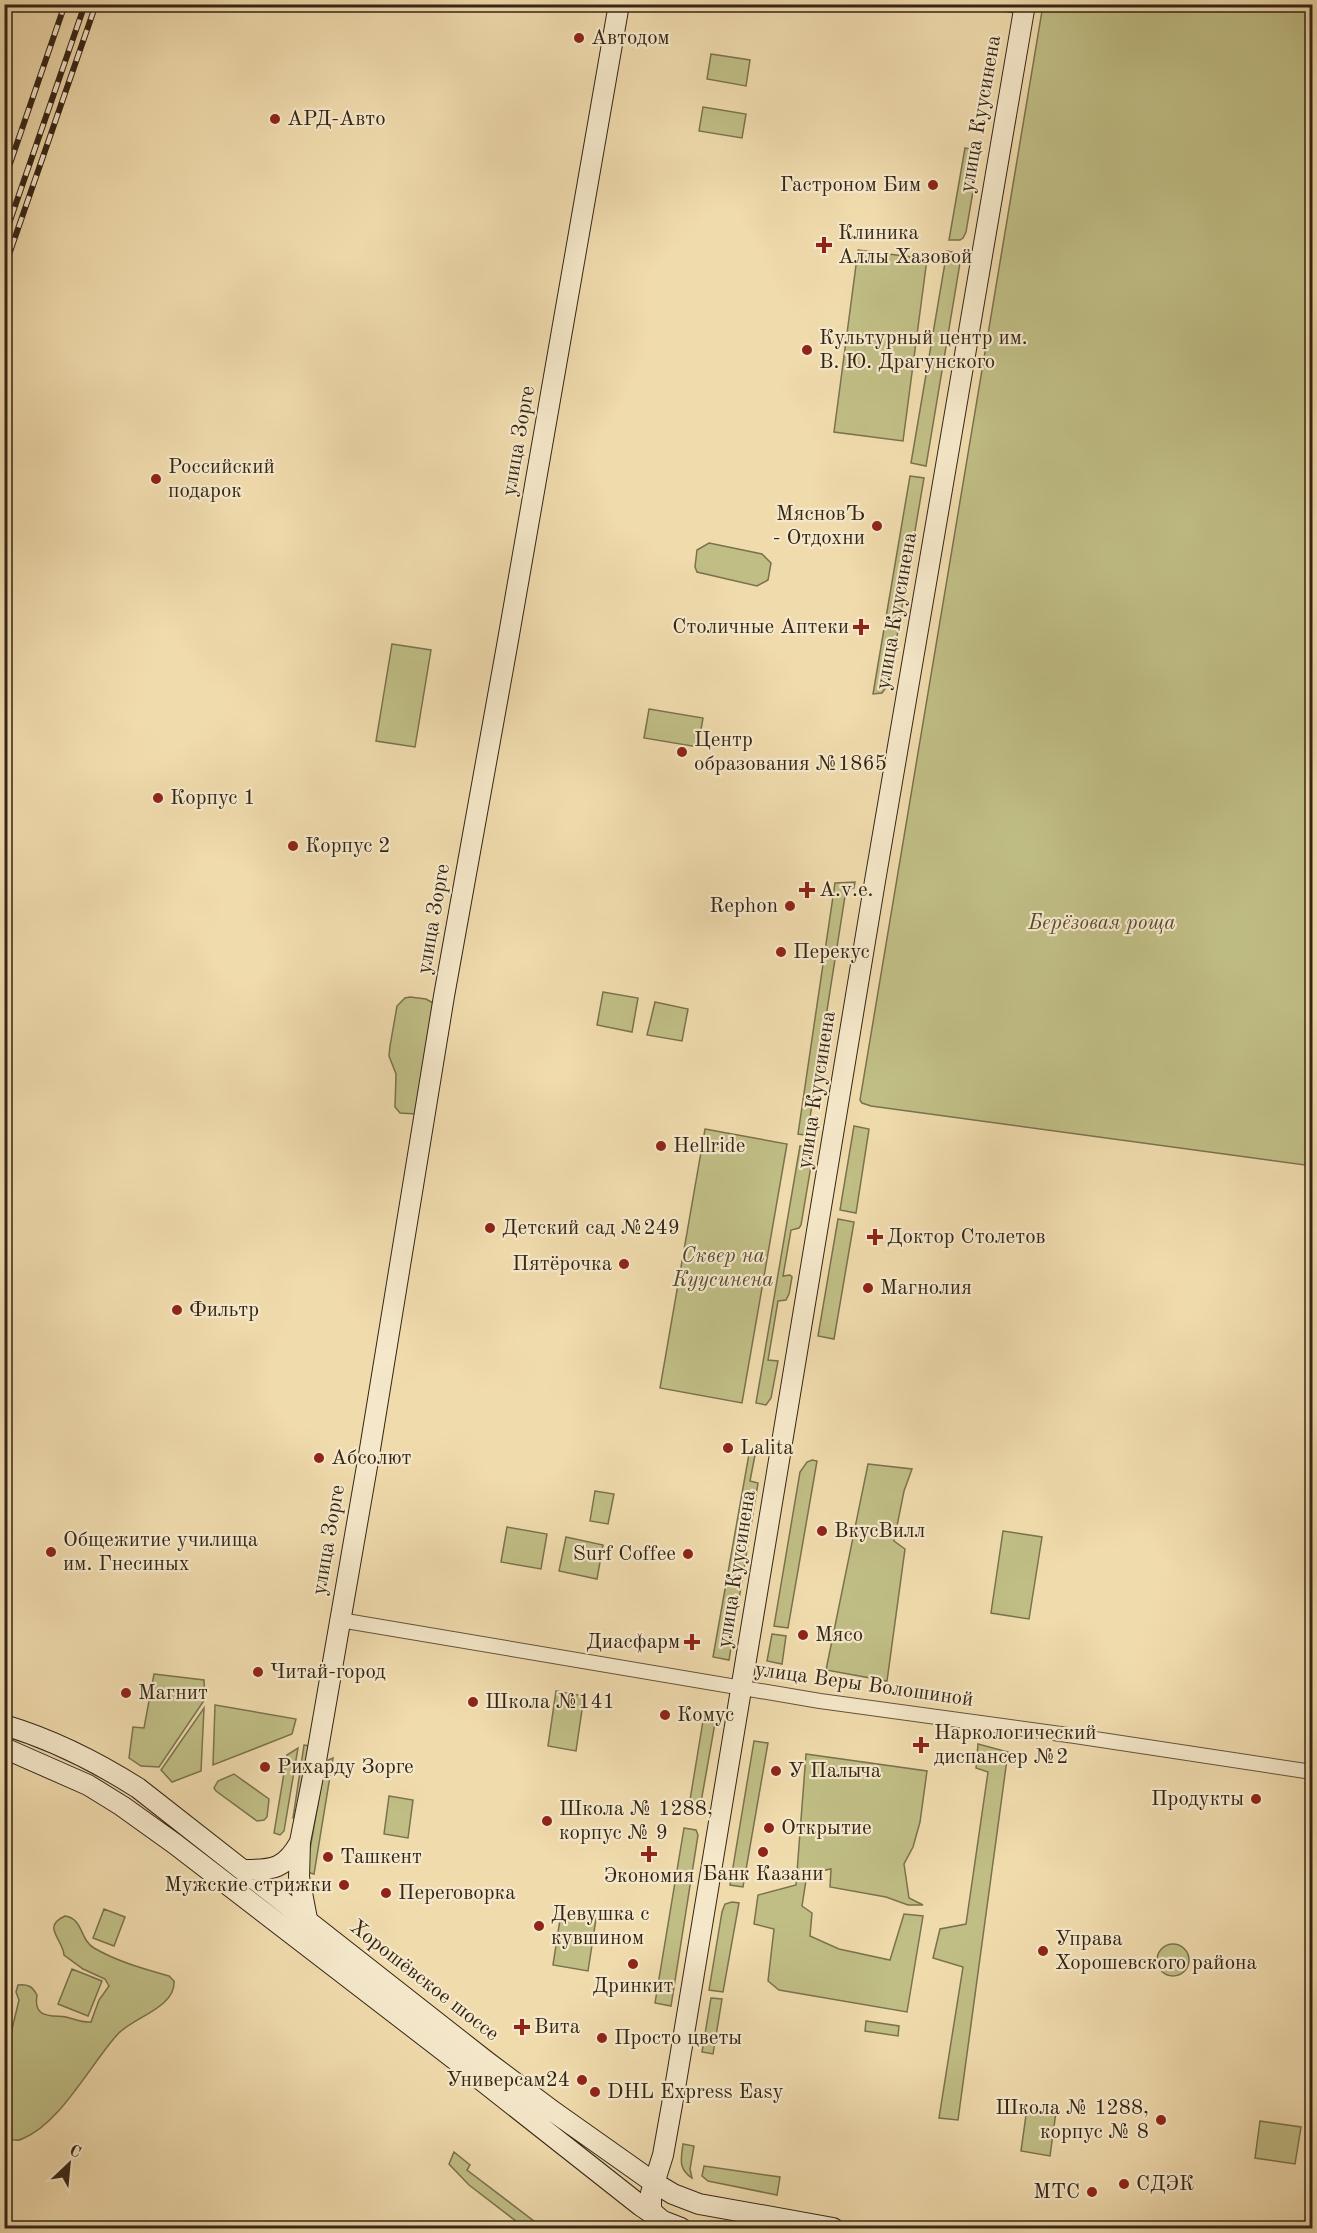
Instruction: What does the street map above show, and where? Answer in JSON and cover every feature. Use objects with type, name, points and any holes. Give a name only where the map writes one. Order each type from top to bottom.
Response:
[{"type":"main road","name":"улица Зорге","points":[[307,1919],[299,1877],[300,1842],[340,1620],[444,996],[619,4]]},
{"type":"main road","name":"улица Куусинена","points":[[660,2219],[650,2207],[653,2182],[660,2167],[665,2144],[742,1688],[1019,6]]},
{"type":"main road","name":"Хорошёвское шоссе","points":[[4,1725],[69,1751],[138,1788],[486,2061],[653,2182],[673,2194],[699,2204],[833,2229]]},
{"type":"main road","name":"Хорошёвское шоссе","points":[[4,1748],[67,1775],[122,1806],[274,1920],[660,2219],[681,2229]]},
{"type":"main road","name":"улица Зорге","points":[[244,1870],[272,1869],[283,1865],[291,1858],[300,1842]]},
{"type":"main road","points":[[611,2181],[633,2193],[645,2190],[653,2182]]},
{"type":"street","name":"улица Веры Волошиной","points":[[340,1620],[742,1688],[1312,1772]]},
{"type":"green space","name":"Берёзовая роща","points":[[1043,5],[1312,5],[1312,1166],[871,1106],[860,1100]]},
{"type":"green space","points":[[711,54],[750,60],[746,86],[707,79]]},
{"type":"green space","points":[[703,107],[746,114],[742,138],[699,131]]},
{"type":"green space","points":[[965,148],[980,151],[966,232],[960,240],[949,240]]},
{"type":"green space","points":[[858,250],[927,259],[903,441],[834,432]]},
{"type":"green space","points":[[947,251],[957,253],[960,263],[926,466],[911,463]]},
{"type":"green space","points":[[910,476],[924,478],[889,683],[882,693],[873,694]]},
{"type":"green space","points":[[709,543],[762,554],[771,563],[768,580],[757,586],[697,572],[695,567],[697,550]]},
{"type":"green space","points":[[392,644],[431,650],[415,747],[376,741]]},
{"type":"green space","points":[[649,709],[703,718],[698,747],[644,738]]},
{"type":"green space","points":[[855,882],[854,888],[846,890],[809,1124],[818,1123],[817,1131],[812,1136],[798,1134],[835,883]]},
{"type":"green space","points":[[603,992],[638,998],[632,1032],[597,1025]]},
{"type":"green space","points":[[405,998],[426,999],[433,1003],[416,1114],[400,1113],[395,1107],[396,1074],[389,1056],[397,1006]]},
{"type":"green space","points":[[655,1002],[688,1009],[682,1041],[647,1035]]},
{"type":"green space","points":[[854,1126],[869,1129],[856,1213],[840,1210]]},
{"type":"green space","name":"Сквер на Куусинена","points":[[705,1129],[787,1144],[742,1403],[660,1388]]},
{"type":"green space","points":[[800,1146],[810,1148],[813,1154],[801,1225],[791,1230],[783,1276],[792,1277],[786,1300],[778,1301],[768,1360],[778,1361],[771,1398],[766,1405],[756,1403]]},
{"type":"green space","points":[[838,1219],[854,1222],[834,1339],[818,1336]]},
{"type":"green space","points":[[749,1454],[755,1455],[750,1481],[758,1483],[729,1660],[713,1657]]},
{"type":"green space","points":[[817,1461],[788,1628],[774,1626],[800,1472],[807,1462]]},
{"type":"green space","points":[[868,1464],[912,1469],[904,1491],[894,1541],[905,1549],[887,1681],[826,1670]]},
{"type":"green space","points":[[595,1491],[614,1494],[608,1524],[590,1521]]},
{"type":"green space","points":[[507,1527],[547,1534],[541,1569],[501,1562]]},
{"type":"green space","points":[[1003,1531],[1042,1537],[1029,1619],[991,1613]]},
{"type":"green space","points":[[566,1537],[603,1545],[597,1579],[559,1571]]},
{"type":"green space","points":[[772,1634],[786,1636],[782,1664],[767,1661]]},
{"type":"green space","points":[[154,1674],[204,1680],[205,1699],[159,1767],[141,1766],[129,1758],[133,1727],[144,1728]]},
{"type":"green space","points":[[556,1691],[584,1696],[576,1751],[548,1746]]},
{"type":"green space","points":[[215,1705],[296,1719],[292,1734],[213,1765]]},
{"type":"green space","points":[[204,1708],[201,1771],[172,1782],[161,1770]]},
{"type":"green space","points":[[703,1721],[715,1723],[700,1808],[689,1806]]},
{"type":"green space","points":[[754,1741],[768,1743],[743,1887],[730,1885]]},
{"type":"green space","points":[[978,1744],[1008,1752],[958,2120],[939,2118],[963,1967],[933,1958],[940,1929],[966,1924],[988,1772],[976,1768]]},
{"type":"green space","points":[[304,1745],[310,1746],[299,1819],[293,1818]]},
{"type":"green space","points":[[298,1748],[284,1831],[280,1835],[274,1833],[287,1755]]},
{"type":"green space","points":[[806,1754],[927,1771],[920,1822],[913,1847],[904,1864],[909,1898],[923,1905],[908,1905],[886,1897],[830,1887],[831,1869],[807,1874],[802,1906],[812,1913],[810,1936],[839,1949],[890,1960],[904,1914],[923,1916],[907,2012],[779,1990],[768,1981],[774,1929],[754,1924],[758,1895],[796,1885]]},
{"type":"green space","points":[[333,1758],[314,1874],[306,1872],[325,1764]]},
{"type":"green space","points":[[234,1774],[269,1799],[267,1817],[264,1820],[257,1821],[214,1788],[218,1781]]},
{"type":"green space","points":[[389,1796],[413,1800],[408,1838],[384,1834]]},
{"type":"green space","points":[[684,1828],[696,1830],[698,1835],[671,2006],[655,2003]]},
{"type":"green space","points":[[739,1903],[723,1992],[709,1990],[722,1912],[725,1904]]},
{"type":"green space","points":[[104,1909],[125,1917],[114,1946],[93,1938]]},
{"type":"green space","points":[[561,1913],[596,1919],[588,1971],[553,1965]]},
{"type":"green space","points":[[65,1916],[79,1925],[86,1940],[94,1948],[121,1961],[169,1976],[174,1981],[173,1990],[161,2005],[117,2035],[74,2093],[49,2121],[22,2139],[11,2140],[5,2138],[5,2058],[19,2000],[16,1992],[18,1985],[27,1985],[33,1990],[37,1995],[36,2003],[40,2012],[88,2022],[91,2022],[99,2000],[109,1986],[105,1979],[83,1969],[64,1955],[54,1929],[58,1920]]},
{"type":"green space","points":[[1173,1944],[1184,1949],[1189,1960],[1184,1971],[1173,1976],[1162,1971],[1157,1960],[1162,1949]]},
{"type":"green space","points":[[72,1969],[102,1981],[88,2016],[58,2004]]},
{"type":"green space","points":[[711,1998],[722,1999],[713,2054],[702,2052]]},
{"type":"green space","points":[[866,2021],[899,2026],[898,2036],[865,2031]]},
{"type":"green space","points":[[1027,2108],[1056,2112],[1050,2156],[1021,2151]]},
{"type":"green space","points":[[1260,2121],[1301,2127],[1295,2164],[1255,2158]]},
{"type":"green space","points":[[683,2144],[694,2146],[690,2169],[692,2178],[682,2167]]},
{"type":"green space","points":[[454,2152],[470,2165],[467,2170],[543,2228],[525,2228],[469,2185],[449,2164]]},
{"type":"green space","points":[[704,2166],[780,2177],[777,2195],[708,2181],[702,2176]]},
{"type":"railway","points":[[4,181],[65,4]]},
{"type":"railway","points":[[4,238],[85,4]]},
{"type":"railway","points":[[4,269],[96,4]]},
{"type":"place","name":"Автодом","points":[[579,38]]},
{"type":"place","name":"АРД-Авто","points":[[275,119]]},
{"type":"place","name":"Гастроном Бим","points":[[933,185]]},
{"type":"place","name":"Клиника Аллы Хазовой","points":[[824,245]]},
{"type":"place","name":"Культурный центр им. В. Ю. Драгунского","points":[[807,350]]},
{"type":"place","name":"Российский подарок","points":[[156,479]]},
{"type":"place","name":"МясновЪ - Отдохни","points":[[877,526]]},
{"type":"place","name":"Столичные Аптеки","points":[[861,627]]},
{"type":"place","name":"Центр образования №1865","points":[[682,752]]},
{"type":"place","name":"Корпус 1","points":[[158,798]]},
{"type":"place","name":"Корпус 2","points":[[293,846]]},
{"type":"place","name":"A.v.e.","points":[[807,890]]},
{"type":"place","name":"Rephon","points":[[790,906]]},
{"type":"place","name":"Перекус","points":[[781,952]]},
{"type":"place","name":"Hellride","points":[[661,1146]]},
{"type":"place","name":"Детский сад №249","points":[[490,1228]]},
{"type":"place","name":"Доктор Столетов","points":[[875,1237]]},
{"type":"place","name":"Пятёрочка","points":[[624,1264]]},
{"type":"place","name":"Магнолия","points":[[868,1288]]},
{"type":"place","name":"Фильтр","points":[[177,1310]]},
{"type":"place","name":"Lalita","points":[[728,1448]]},
{"type":"place","name":"Абсолют","points":[[319,1458]]},
{"type":"place","name":"ВкусВилл","points":[[822,1531]]},
{"type":"place","name":"Общежитие училища им. Гнесиных","points":[[51,1552]]},
{"type":"place","name":"Surf Coffee","points":[[688,1554]]},
{"type":"place","name":"Мясо","points":[[803,1635]]},
{"type":"place","name":"Диасфарм","points":[[692,1642]]},
{"type":"place","name":"Читай-город","points":[[258,1672]]},
{"type":"place","name":"Магнит","points":[[126,1693]]},
{"type":"place","name":"Школа №141","points":[[473,1702]]},
{"type":"place","name":"Комус","points":[[665,1715]]},
{"type":"place","name":"Наркологический диспансер №2","points":[[921,1745]]},
{"type":"place","name":"Рихарду Зорге","points":[[265,1767]]},
{"type":"place","name":"У Палыча","points":[[776,1771]]},
{"type":"place","name":"Продукты","points":[[1256,1799]]},
{"type":"place","name":"Школа № 1288, корпус № 9","points":[[547,1821]]},
{"type":"place","name":"Открытие","points":[[769,1828]]},
{"type":"place","name":"Банк Казани","points":[[763,1852]]},
{"type":"place","name":"Экономия","points":[[649,1854]]},
{"type":"place","name":"Ташкент","points":[[328,1857]]},
{"type":"place","name":"Мужские стрижки","points":[[344,1885]]},
{"type":"place","name":"Переговорка","points":[[386,1893]]},
{"type":"place","name":"Девушка с кувшином","points":[[539,1926]]},
{"type":"place","name":"Управа Хорошевского района","points":[[1043,1951]]},
{"type":"place","name":"Дринкит","points":[[633,1964]]},
{"type":"place","name":"Вита","points":[[522,2027]]},
{"type":"place","name":"Просто цветы","points":[[602,2038]]},
{"type":"place","name":"Универсам24","points":[[582,2080]]},
{"type":"place","name":"DHL Express Easy","points":[[595,2092]]},
{"type":"place","name":"Школа № 1288, корпус № 8","points":[[1161,2120]]},
{"type":"place","name":"СДЭК","points":[[1124,2184]]},
{"type":"place","name":"МТС","points":[[1092,2192]]}]
